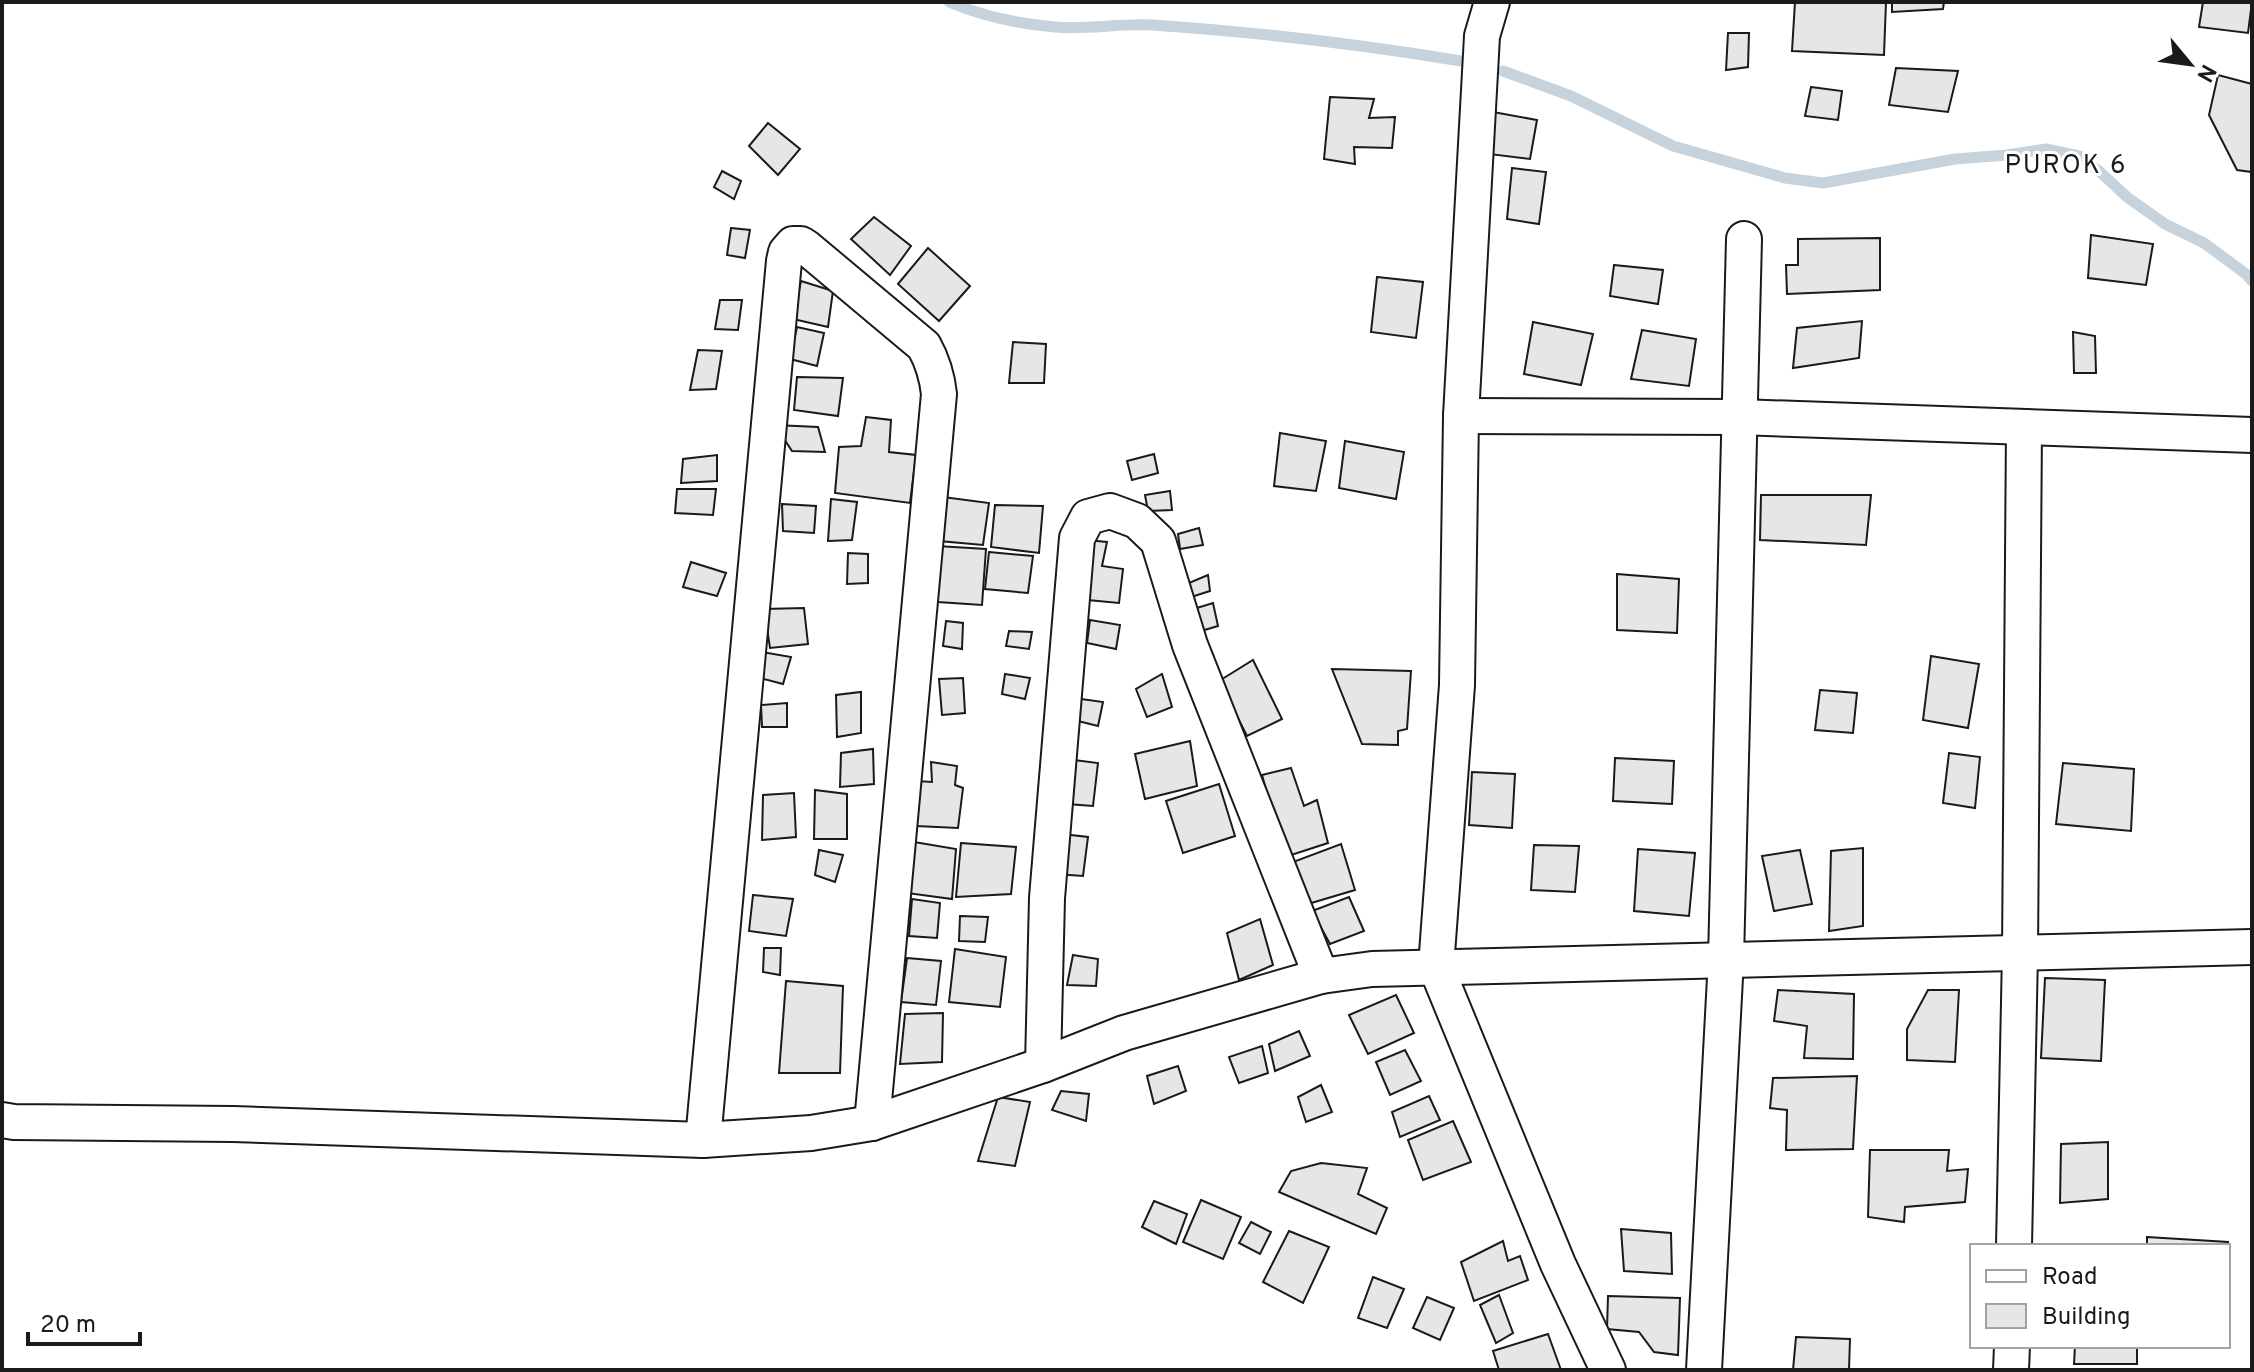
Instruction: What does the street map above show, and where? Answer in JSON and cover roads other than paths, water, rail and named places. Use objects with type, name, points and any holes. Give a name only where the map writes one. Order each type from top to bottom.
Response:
[{"type":"street","points":[[1492,2],[1482,36],[1461,416],[1457,685],[1436,967],[1558,1264],[1608,1370]]},
{"type":"street","points":[[1704,1370],[1726,959],[1744,239]]},
{"type":"street","points":[[703,1140],[784,261],[786,252],[793,244],[807,248],[924,346],[938,378],[938,410],[872,1123]]},
{"type":"street","points":[[1461,416],[1739,417],[2252,435]]},
{"type":"street","points":[[2014,1244],[2020,953],[2024,427]]},
{"type":"street","points":[[1043,1065],[1047,898],[1066,663],[1077,538],[1088,517],[1110,511],[1137,521],[1158,541],[1190,645],[1321,976]]},
{"type":"street","points":[[2,1120],[233,1124],[703,1140],[811,1133],[872,1123],[1043,1065],[1124,1033],[1321,976],[1372,969],[2252,947]]},
{"type":"street","points":[[2011,1370],[2012,1348]]},
{"type":"waterway","points":[[949,2],[988,15],[1041,26],[1192,28],[1346,44],[1461,61]]},
{"type":"waterway","points":[[1503,71],[1571,96],[1673,146],[1785,178],[1823,183],[1955,159],[2046,149],[2079,156],[2127,197],[2165,224],[2204,243],[2252,281]]},
{"type":"district","name":"PUROK 6","points":[[2066,166]]}]
